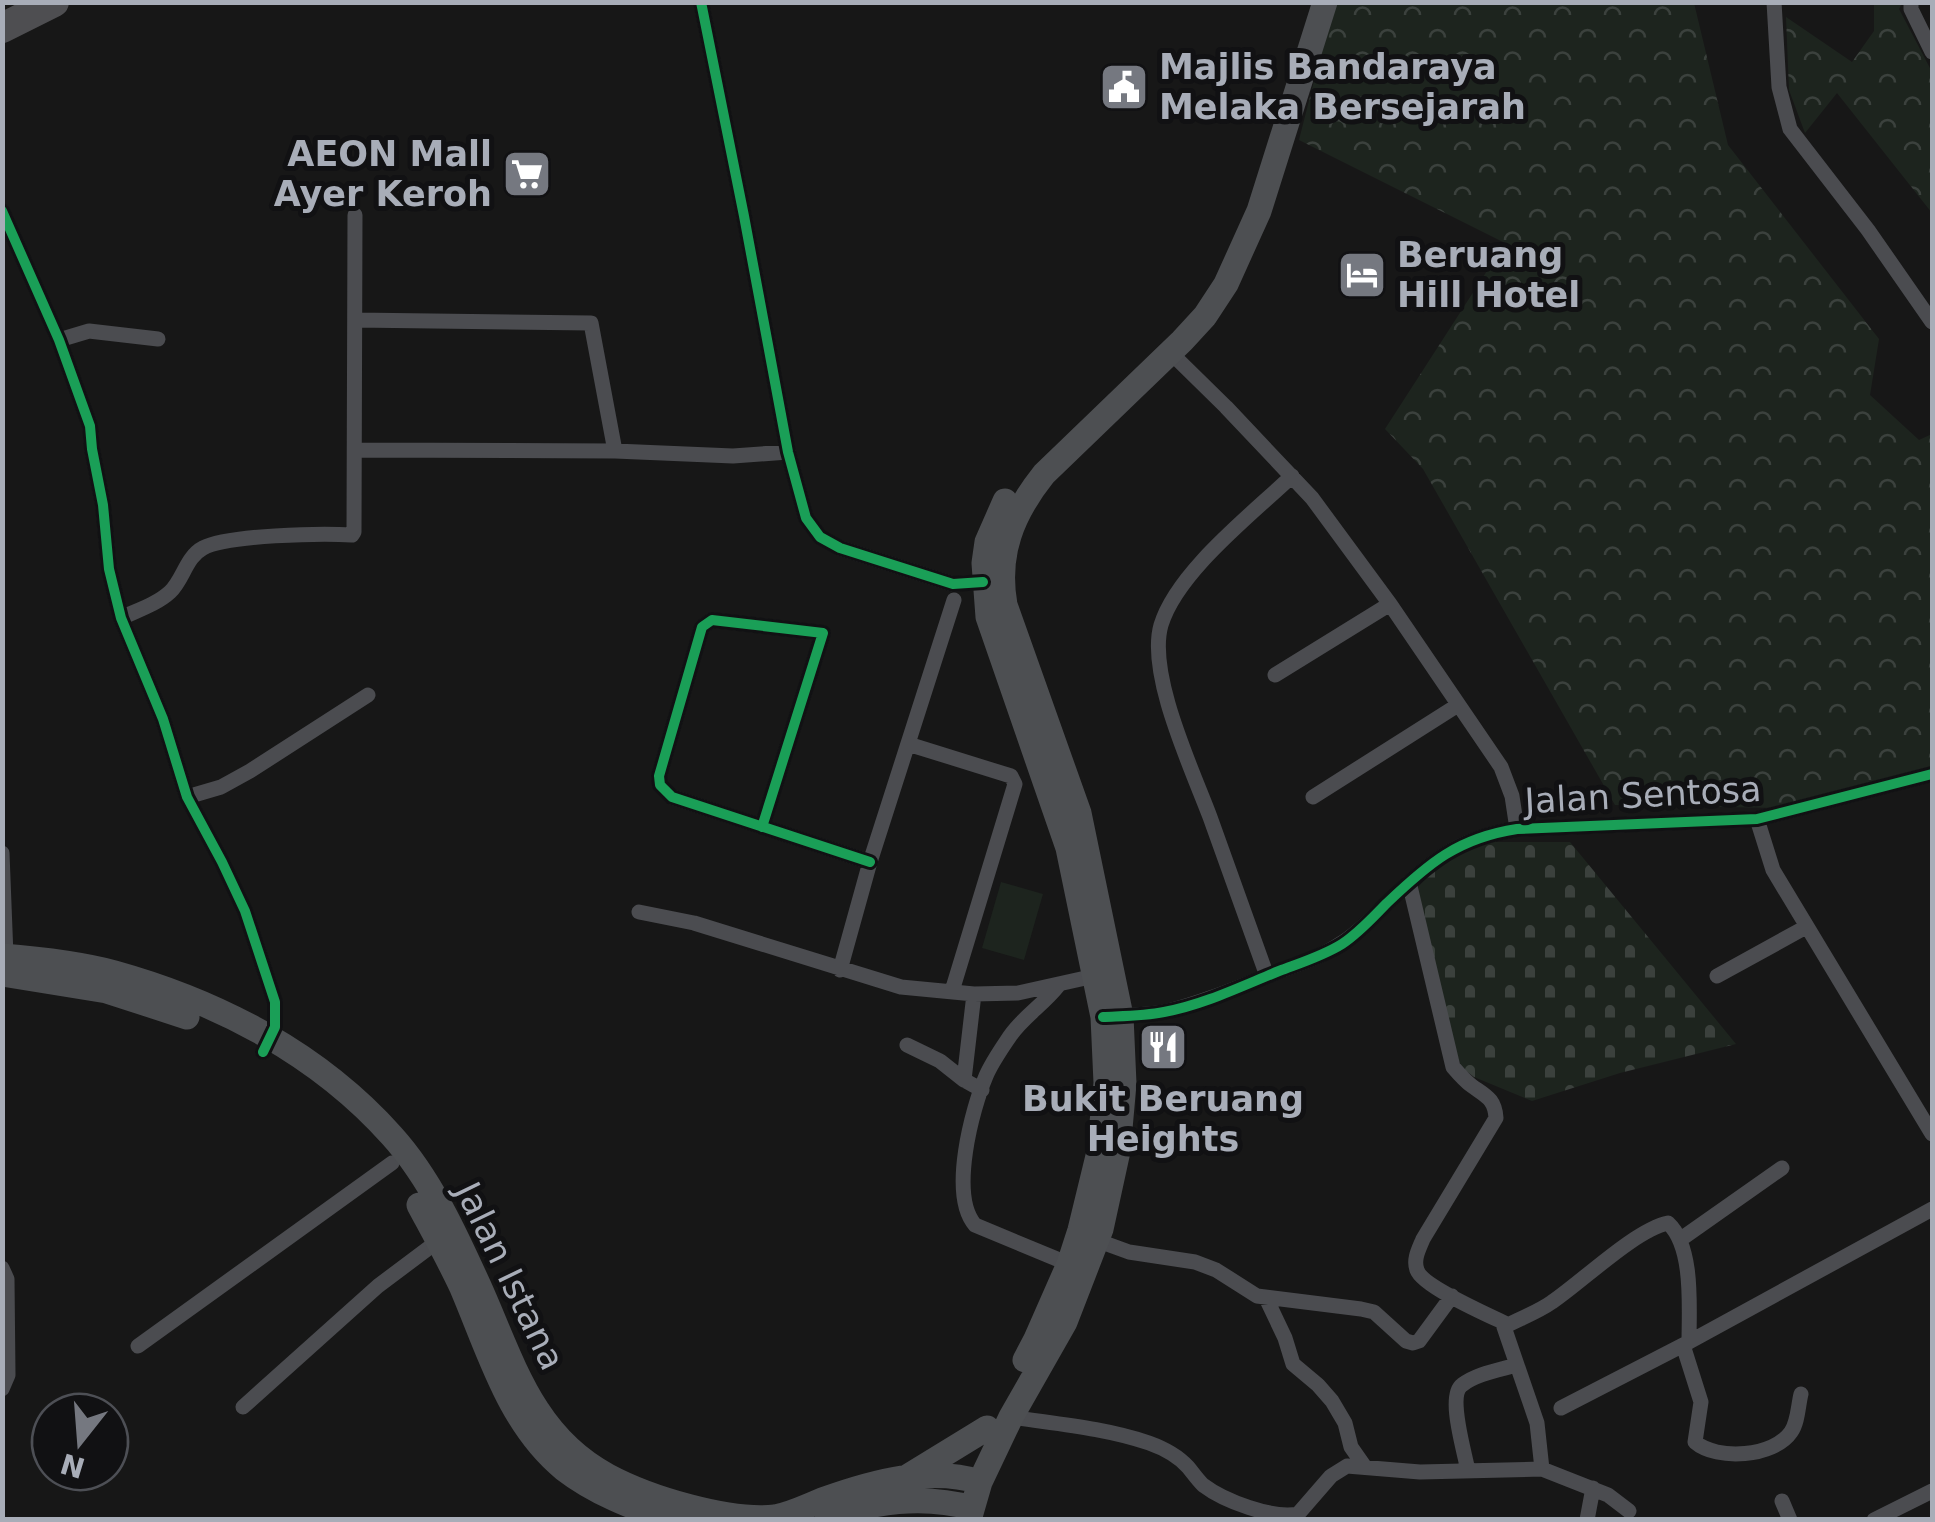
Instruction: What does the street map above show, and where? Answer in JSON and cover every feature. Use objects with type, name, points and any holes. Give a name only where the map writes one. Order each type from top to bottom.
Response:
[{"type":"highway","points":[[2,28],[54,2]]},
{"type":"main road","points":[[1105,975],[1068,848],[988,617],[983,582],[987,542],[1013,486],[1036,458],[1169,331],[1200,296],[1244,208],[1308,2]]},
{"type":"main road","points":[[973,1480],[1065,1322],[1096,1240],[1118,1152],[1124,1084],[1079,813],[1006,605],[1001,581],[1003,557],[1024,498],[1205,316],[1226,284],[1260,210],[1325,2]]},
{"type":"main road","name":"Jalan Istana","points":[[4,962],[67,983],[148,1002],[268,1045],[352,1096],[394,1137],[426,1183],[463,1250],[539,1416],[568,1449],[608,1476],[690,1508],[773,1517],[858,1488],[907,1477],[973,1480]]},
{"type":"main road","points":[[827,1520],[874,1512],[901,1502],[963,1513],[987,1428],[1036,1339],[1070,1264],[1100,1152],[1112,1016]]},
{"type":"main road","name":"Jalan Istana","points":[[268,1045],[288,1068],[372,1139],[417,1200],[528,1432],[583,1482],[634,1508],[669,1520]]},
{"type":"main road","points":[[907,1477],[987,1428]]},
{"type":"street","points":[[701,2],[788,452],[806,518],[820,537],[840,548],[954,584],[983,582]]},
{"type":"street","points":[[1774,2],[1779,87],[1790,129],[1932,322]]},
{"type":"street","points":[[1911,2],[1932,52]]},
{"type":"street","points":[[2,211],[59,340],[90,426],[109,569],[121,618],[163,719],[187,798],[245,911],[275,1002],[277,1015],[268,1045]]},
{"type":"street","points":[[121,618],[158,601],[173,589],[202,548],[264,537],[354,532],[355,215]]},
{"type":"street","points":[[355,320],[591,323],[615,452]]},
{"type":"street","points":[[59,340],[89,331],[158,339]]},
{"type":"street","points":[[1170,352],[1292,476],[1332,524],[1500,767],[1508,782],[1517,830]]},
{"type":"street","points":[[355,450],[733,456],[788,452]]},
{"type":"street","points":[[1267,976],[1172,711],[1158,652],[1161,626],[1184,582],[1292,476]]},
{"type":"street","points":[[840,970],[870,862],[954,600]]},
{"type":"street","points":[[1275,676],[1390,604]]},
{"type":"street","points":[[762,827],[823,633],[712,620],[702,627],[659,776],[660,786],[672,797],[762,827],[870,862]]},
{"type":"street","points":[[187,798],[250,772],[368,696]]},
{"type":"street","points":[[1313,797],[1458,705]]},
{"type":"street","points":[[908,744],[1011,776],[1015,784],[952,991]]},
{"type":"street","name":"Jalan Sentosa","points":[[1112,1016],[1164,1012],[1192,1004],[1318,956],[1342,944],[1409,882],[1450,851],[1490,833],[1757,820],[1931,777]]},
{"type":"street","points":[[1757,820],[1773,870],[1932,1134]]},
{"type":"street","points":[[2,852],[4,962]]},
{"type":"street","points":[[1409,882],[1453,1067],[1468,1084],[1487,1094],[1495,1105],[1496,1118],[1423,1239],[1416,1256],[1418,1275],[1430,1286],[1506,1324]]},
{"type":"street","points":[[640,912],[694,923],[901,988],[1018,994],[1105,975]]},
{"type":"street","points":[[1717,976],[1806,927]]},
{"type":"street","points":[[1058,986],[1012,1032],[986,1075],[963,1170],[964,1192],[974,1225],[1070,1264]]},
{"type":"street","points":[[964,1080],[974,994]]},
{"type":"street","points":[[908,1046],[982,1090]]},
{"type":"street","points":[[138,1346],[392,1163]]},
{"type":"street","points":[[1680,1239],[1782,1168]]},
{"type":"street","points":[[1561,1408],[1932,1210]]},
{"type":"street","points":[[1542,1469],[1537,1423],[1504,1330],[1506,1324],[1550,1304],[1660,1224],[1668,1223],[1680,1239],[1690,1298],[1686,1344],[1701,1402],[1696,1442],[1704,1450],[1736,1454],[1774,1447],[1788,1437],[1794,1426],[1801,1394]]},
{"type":"street","points":[[1096,1240],[1129,1252],[1195,1262],[1266,1298],[1374,1312],[1414,1343],[1420,1341],[1452,1296]]},
{"type":"street","points":[[243,1407],[364,1298],[438,1241]]},
{"type":"street","points":[[2,1268],[7,1278],[8,1356],[8,1375],[2,1389]]},
{"type":"street","points":[[1266,1298],[1293,1364],[1332,1401],[1345,1422],[1351,1447],[1365,1467]]},
{"type":"street","points":[[1468,1471],[1456,1414],[1456,1392],[1470,1380],[1516,1365]]},
{"type":"street","points":[[1011,1417],[1112,1433],[1150,1444],[1180,1459],[1198,1480],[1224,1498],[1299,1517],[1331,1476],[1348,1466],[1420,1472],[1542,1469],[1593,1488],[1629,1511]]},
{"type":"street","points":[[1587,1520],[1593,1488]]},
{"type":"street","points":[[1874,1520],[1932,1491]]},
{"type":"street","points":[[1782,1500],[1790,1520]]},
{"type":"green space","points":[[1334,3],[1694,3],[1728,145],[1879,339],[1870,395],[1919,440],[1932,434],[1932,766],[1782,808],[1615,805],[1423,469],[1385,429],[1505,243],[1299,140]]},
{"type":"green space","points":[[1874,3],[1902,3],[1899,9],[1932,72],[1932,213],[1837,93],[1805,133],[1789,90],[1786,17],[1852,62],[1874,31]]},
{"type":"green space","points":[[1490,842],[1570,842],[1736,1044],[1620,1073],[1532,1101],[1474,1077],[1461,1067],[1417,888],[1451,853]]},
{"type":"green space","points":[[1001,882],[1043,894],[1024,960],[982,948]]},
{"type":"cycle path","points":[[701,2],[788,452],[806,518],[820,537],[840,548],[953,584],[983,582]]},
{"type":"cycle path","points":[[2,211],[59,340],[90,426],[109,569],[121,618],[163,719],[187,797],[245,911],[275,1002],[275,1027],[263,1052]]},
{"type":"cycle path","points":[[762,827],[823,633],[712,620],[702,627],[659,776],[660,785],[672,797],[870,862]]},
{"type":"cycle path","points":[[1103,1017],[1156,1013],[1193,1005],[1327,952],[1354,935],[1431,864],[1461,846],[1496,833],[1757,819],[1932,774]]},
{"type":"place","name":"Majlis Bandaraya Melaka Bersejarah","points":[[1124,87]]},
{"type":"place","name":"AEON Mall Ayer Keroh","points":[[527,174]]},
{"type":"place","name":"Beruang Hill Hotel","points":[[1362,275]]},
{"type":"place","name":"Bukit Beruang Heights","points":[[1163,1047]]}]
